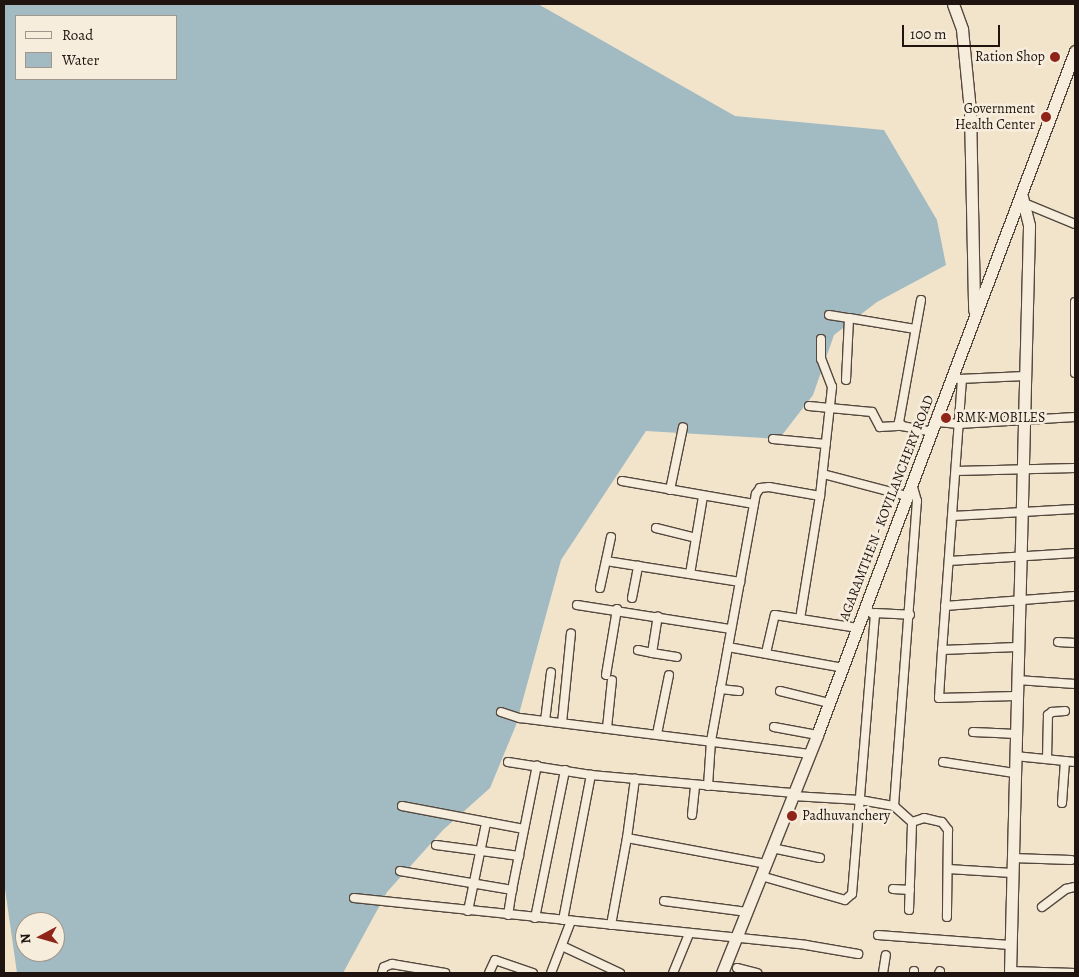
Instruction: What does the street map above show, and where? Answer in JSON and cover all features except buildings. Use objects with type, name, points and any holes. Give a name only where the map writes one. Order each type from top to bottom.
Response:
[{"type":"street","points":[[953,4],[962,29],[970,111],[974,315]]},
{"type":"street","name":"AGARAMTHEN - KOVILANCHERY ROAD","points":[[722,973],[794,795],[858,628],[870,610],[907,496],[934,427],[957,379],[974,315],[1023,199],[1075,51]]},
{"type":"street","points":[[1023,199],[1075,224]]},
{"type":"street","points":[[1023,199],[1028,225],[1010,972],[1075,973]]},
{"type":"street","points":[[902,426],[899,419],[921,300]]},
{"type":"street","points":[[1075,302],[1075,373]]},
{"type":"street","points":[[829,315],[916,329]]},
{"type":"street","points":[[846,380],[849,318]]},
{"type":"street","points":[[800,619],[820,496],[831,408],[832,387],[821,359],[821,339]]},
{"type":"street","points":[[1016,696],[939,698],[959,424],[957,379],[1025,376]]},
{"type":"street","points":[[809,406],[872,412],[880,428],[902,426],[934,427],[1075,417]]},
{"type":"street","points":[[670,490],[683,428]]},
{"type":"street","points":[[773,439],[826,444]]},
{"type":"street","points":[[956,471],[1075,468]]},
{"type":"street","points":[[822,474],[907,496]]},
{"type":"street","points":[[622,481],[754,504]]},
{"type":"street","points":[[894,806],[910,615],[917,501],[912,483]]},
{"type":"street","points":[[708,786],[711,741],[720,688],[754,504],[760,488],[769,487],[820,496]]},
{"type":"street","points":[[690,574],[703,496]]},
{"type":"street","points":[[953,516],[1075,509]]},
{"type":"street","points":[[656,528],[696,538]]},
{"type":"street","points":[[600,588],[610,537]]},
{"type":"street","points":[[949,561],[1075,553]]},
{"type":"street","points":[[606,561],[740,582]]},
{"type":"street","points":[[632,598],[638,566]]},
{"type":"street","points":[[945,606],[1075,596]]},
{"type":"street","points":[[577,605],[617,609],[731,629]]},
{"type":"street","points":[[607,728],[609,678],[617,609]]},
{"type":"street","points":[[761,876],[845,900],[850,898],[860,800],[870,610],[910,615]]},
{"type":"street","points":[[652,653],[658,616]]},
{"type":"street","points":[[766,653],[773,617],[858,628]]},
{"type":"street","points":[[562,723],[571,633]]},
{"type":"street","points":[[1058,642],[1075,642]]},
{"type":"street","points":[[728,647],[843,668]]},
{"type":"street","points":[[942,650],[1017,647]]},
{"type":"street","points":[[638,650],[677,657]]},
{"type":"street","points":[[545,721],[551,672]]},
{"type":"street","points":[[657,734],[669,675]]},
{"type":"street","points":[[1017,680],[1075,684]]},
{"type":"street","points":[[720,688],[739,691]]},
{"type":"street","points":[[780,691],[829,703]]},
{"type":"street","points":[[1047,759],[1048,715],[1052,712],[1065,711]]},
{"type":"street","points":[[501,712],[545,721],[810,754]]},
{"type":"street","points":[[774,727],[817,735]]},
{"type":"street","points":[[973,732],[1015,734]]},
{"type":"street","points":[[1015,756],[1075,762]]},
{"type":"street","points":[[1062,803],[1065,761]]},
{"type":"street","points":[[508,762],[537,765],[591,775],[860,800],[894,806],[912,822]]},
{"type":"street","points":[[943,762],[1014,773]]},
{"type":"street","points":[[508,915],[537,765]]},
{"type":"street","points":[[535,918],[565,770]]},
{"type":"street","points":[[551,973],[562,946],[591,775]]},
{"type":"street","points":[[611,925],[627,838],[635,779]]},
{"type":"street","points":[[692,815],[695,785]]},
{"type":"street","points":[[402,806],[524,829]]},
{"type":"street","points":[[912,822],[920,817],[946,824],[948,869],[947,917]]},
{"type":"street","points":[[909,910],[912,822]]},
{"type":"street","points":[[468,911],[486,823]]},
{"type":"street","points":[[627,838],[766,864]]},
{"type":"street","points":[[436,845],[519,856]]},
{"type":"street","points":[[772,848],[820,858]]},
{"type":"street","points":[[1012,858],[1071,860]]},
{"type":"street","points":[[948,869],[1012,873]]},
{"type":"street","points":[[400,871],[512,890]]},
{"type":"street","points":[[1042,907],[1066,889],[1075,887]]},
{"type":"street","points":[[893,889],[910,890]]},
{"type":"street","points":[[354,898],[736,940],[806,945],[858,954]]},
{"type":"street","points":[[664,901],[747,912]]},
{"type":"street","points":[[673,973],[689,934]]},
{"type":"street","points":[[878,934],[1010,945]]},
{"type":"street","points":[[562,946],[620,973]]},
{"type":"street","points":[[883,973],[886,956]]},
{"type":"street","points":[[489,973],[495,960],[532,973]]},
{"type":"street","points":[[382,973],[384,966],[389,964],[428,972],[446,973]]},
{"type":"street","points":[[737,968],[757,973]]},
{"type":"water","points":[[4,4],[538,4],[735,116],[884,130],[937,220],[946,265],[877,302],[834,335],[813,395],[779,439],[646,431],[561,560],[516,725],[490,788],[443,830],[387,892],[343,973],[17,973],[15,962],[65,962],[65,912],[15,912],[15,959],[4,882]]},
{"type":"place","name":"Ration Shop","points":[[1055,57]]},
{"type":"place","name":"Government Health Center","points":[[1046,117]]},
{"type":"place","name":"RMK MOBILES","points":[[946,418]]},
{"type":"place","name":"Padhuvanchery","points":[[792,816]]}]
